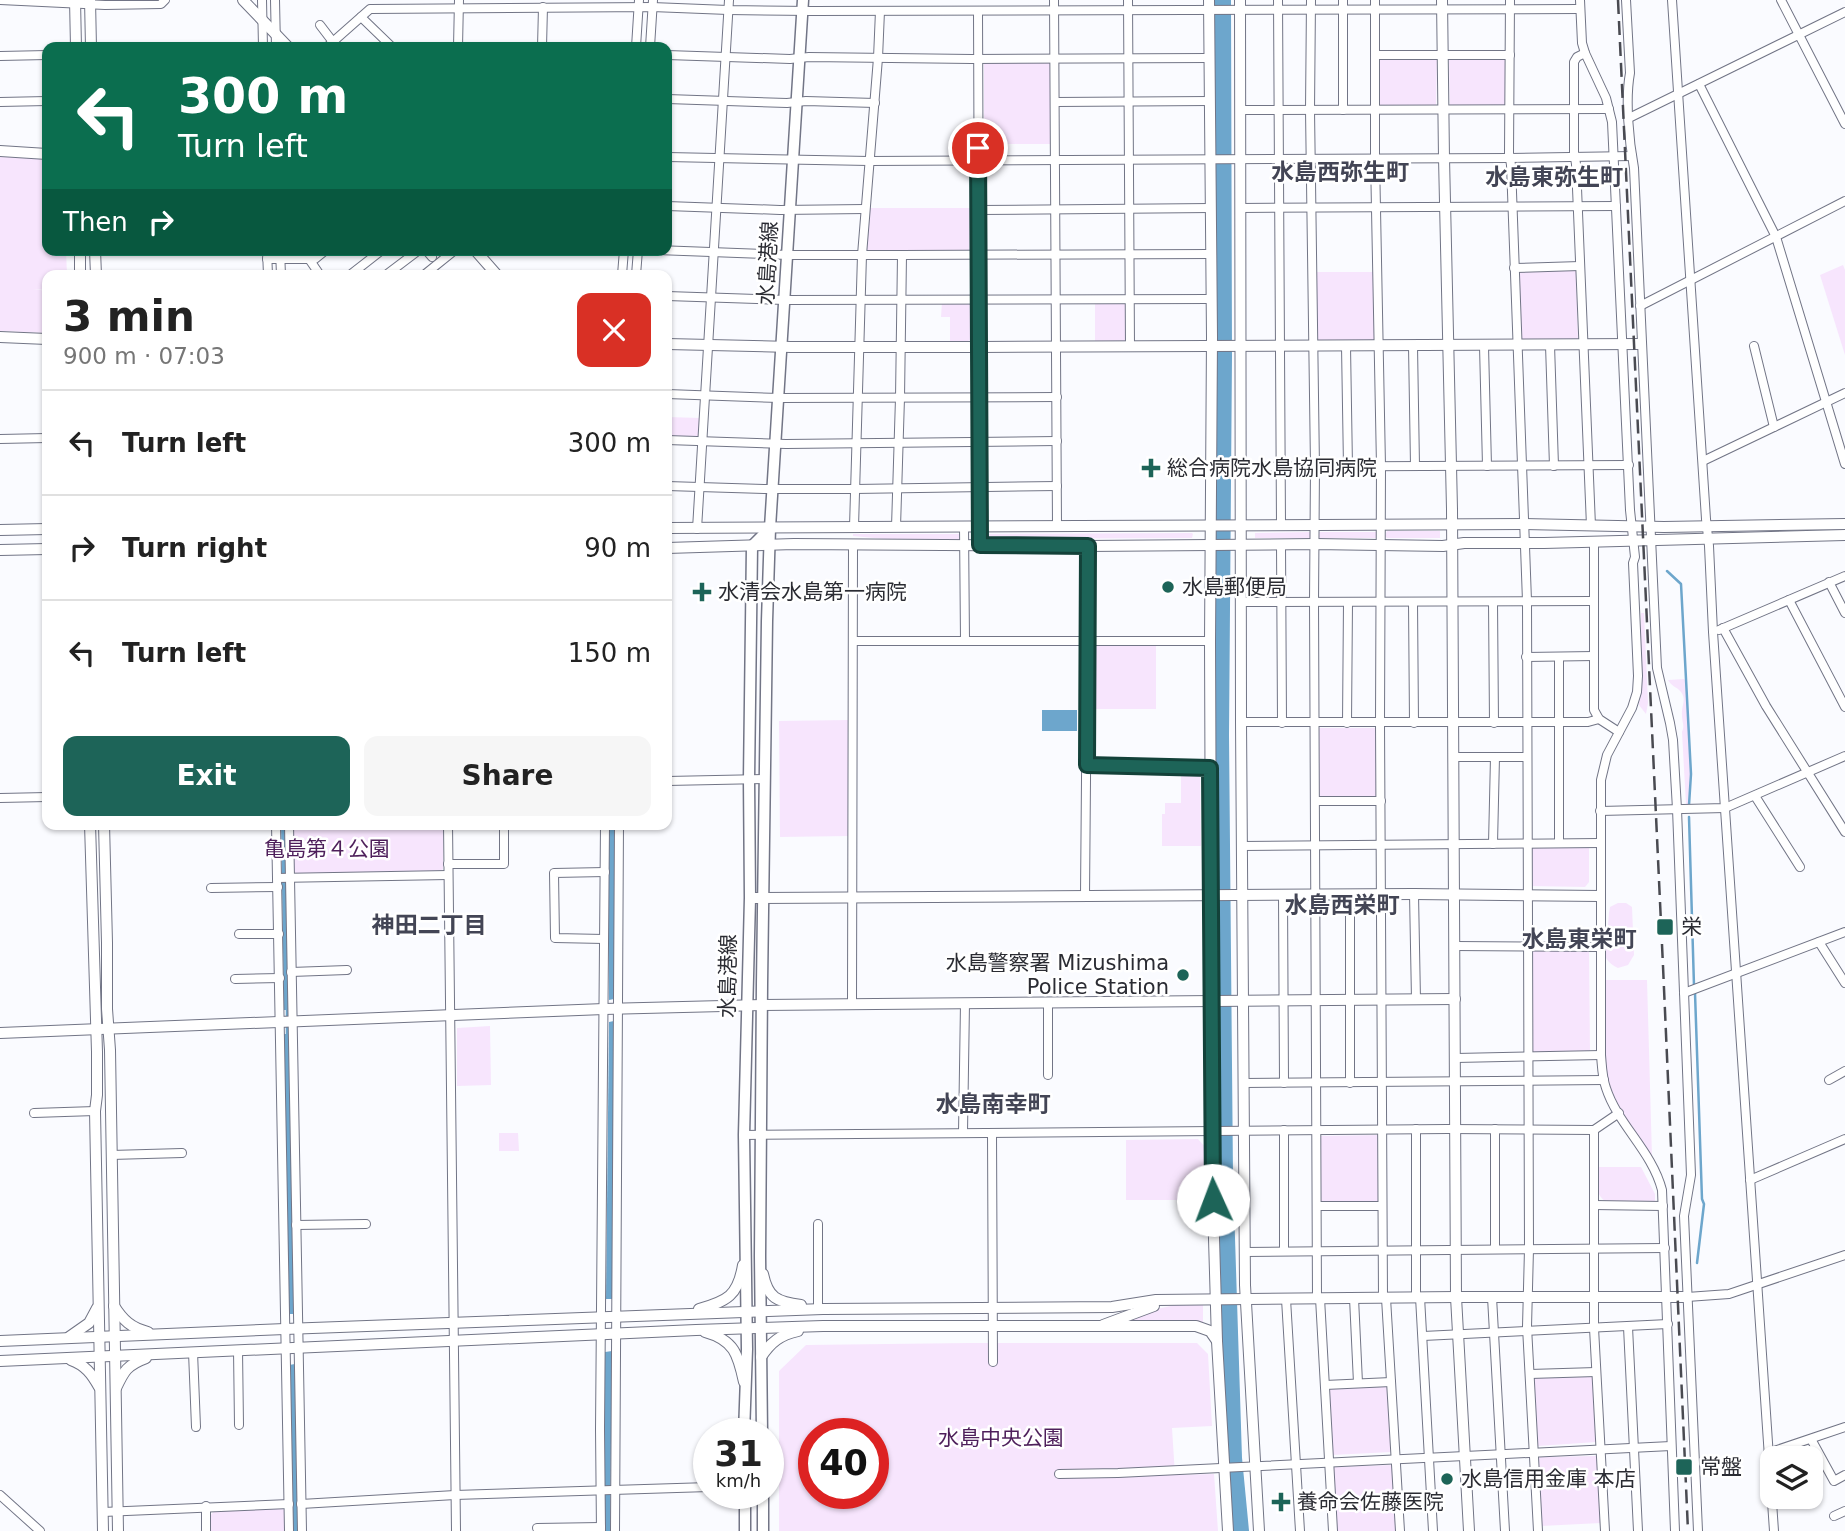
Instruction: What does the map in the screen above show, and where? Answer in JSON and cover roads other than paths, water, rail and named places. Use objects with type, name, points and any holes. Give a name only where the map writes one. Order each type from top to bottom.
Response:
[{"type":"main road","name":"水島港線","points":[[762,1418],[762,1005],[770,528],[802,5]]},
{"type":"main road","points":[[752,547],[770,528]]},
{"type":"main road","name":"水島港線","points":[[744,1418],[747,1328],[744,1135],[750,898],[752,547]]},
{"type":"main road","points":[[745,1509],[745,1531]]},
{"type":"main road","points":[[763,1509],[763,1531]]},
{"type":"street","points":[[0,0],[161,4],[165,0]]},
{"type":"street","points":[[243,0],[283,42]]},
{"type":"street","points":[[262,0],[263,42]]},
{"type":"street","points":[[275,0],[276,42]]},
{"type":"street","points":[[697,529],[729,0]]},
{"type":"street","points":[[1054,0],[1057,526]]},
{"type":"street","points":[[1626,0],[1630,73],[1629,118],[1634,168],[1657,668],[1673,740],[1677,809],[1691,1175],[1684,1216],[1698,1531]]},
{"type":"street","points":[[1672,0],[1768,1446]]},
{"type":"street","points":[[1781,0],[1845,124]]},
{"type":"street","points":[[75,2],[76,42]]},
{"type":"street","points":[[90,2],[91,42]]},
{"type":"street","points":[[333,42],[370,9],[393,4],[543,7],[574,4],[645,5],[729,10],[802,5],[880,11],[1055,10],[1128,5],[1580,5],[1582,43],[1606,98],[1612,122],[1638,676],[1633,708],[1607,755],[1601,780],[1601,1055],[1609,1096],[1649,1159],[1659,1177],[1662,1190],[1675,1531]]},
{"type":"street","points":[[458,42],[459,4]]},
{"type":"street","points":[[1278,4],[1281,525]]},
{"type":"street","points":[[1311,4],[1317,1251],[1334,1531]]},
{"type":"street","points":[[637,42],[645,5]]},
{"type":"street","points":[[645,5],[649,42]]},
{"type":"street","points":[[1128,5],[1130,347]]},
{"type":"street","points":[[1343,5],[1343,110]]},
{"type":"street","points":[[1375,5],[1381,466],[1382,1206],[1400,1531]]},
{"type":"street","points":[[1442,5],[1453,601],[1456,1297],[1469,1531]]},
{"type":"street","points":[[1510,5],[1510,158],[1527,601],[1527,1331],[1538,1531]]},
{"type":"street","points":[[1212,6],[1209,101],[1215,159],[1211,254],[1216,347],[1219,545],[1210,641],[1210,768],[1220,1299],[1217,1341],[1227,1467],[1228,1531]]},
{"type":"street","points":[[1237,6],[1240,110],[1236,159],[1240,208],[1236,346],[1242,467],[1245,1252],[1241,1299],[1259,1531]]},
{"type":"street","points":[[542,42],[543,7]]},
{"type":"street","points":[[854,527],[862,255],[880,11]]},
{"type":"street","points":[[978,11],[980,545]]},
{"type":"street","points":[[1629,118],[1845,12]]},
{"type":"street","points":[[361,17],[387,42]]},
{"type":"street","points":[[320,25],[328,42]]},
{"type":"street","points":[[1585,53],[1574,62],[1574,110],[1591,526]]},
{"type":"street","points":[[0,56],[42,55]]},
{"type":"street","points":[[672,55],[979,59],[1210,58]]},
{"type":"street","points":[[1375,55],[1510,55]]},
{"type":"street","points":[[1699,83],[1776,237],[1826,402],[1842,440],[1845,464]]},
{"type":"street","points":[[672,99],[874,103]]},
{"type":"street","points":[[0,102],[42,101]]},
{"type":"street","points":[[1055,102],[1209,101]]},
{"type":"street","points":[[1240,110],[1609,109]]},
{"type":"street","points":[[0,151],[42,154]]},
{"type":"street","points":[[672,157],[869,161],[1632,156]]},
{"type":"street","points":[[1640,306],[1845,201]]},
{"type":"street","points":[[672,206],[865,209]]},
{"type":"street","points":[[1240,208],[1616,206]]},
{"type":"street","points":[[979,210],[1211,208]]},
{"type":"street","points":[[672,251],[788,255],[1211,254]]},
{"type":"street","points":[[896,527],[902,254]]},
{"type":"street","points":[[274,256],[309,260],[319,256]]},
{"type":"street","points":[[356,270],[374,256]]},
{"type":"street","points":[[393,270],[411,256]]},
{"type":"street","points":[[430,270],[448,256]]},
{"type":"street","points":[[480,256],[493,270]]},
{"type":"street","points":[[309,260],[316,270]]},
{"type":"street","points":[[1514,268],[1580,266]]},
{"type":"street","points":[[672,296],[785,300],[1212,299]]},
{"type":"street","points":[[0,337],[42,339]]},
{"type":"street","points":[[672,344],[782,347],[1216,347],[1642,344]]},
{"type":"street","points":[[1550,345],[1554,466]]},
{"type":"street","points":[[1346,346],[1348,467]]},
{"type":"street","points":[[1413,346],[1415,466]]},
{"type":"street","points":[[1484,346],[1487,466]]},
{"type":"street","points":[[1754,346],[1774,427]]},
{"type":"street","points":[[1703,461],[1845,393]]},
{"type":"street","points":[[672,394],[779,398],[1057,397]]},
{"type":"street","points":[[0,439],[42,438]]},
{"type":"street","points":[[672,440],[776,444],[1057,441]]},
{"type":"street","points":[[1242,467],[1629,465]]},
{"type":"street","points":[[672,486],[897,489],[1057,486]]},
{"type":"street","points":[[672,528],[1381,524],[1707,527],[1845,524]]},
{"type":"street","points":[[964,527],[965,641]]},
{"type":"street","points":[[0,530],[42,528]]},
{"type":"street","points":[[672,548],[770,545],[1381,546],[1845,535]]},
{"type":"street","points":[[1594,541],[1594,710],[1599,719],[1619,732]]},
{"type":"street","points":[[1282,544],[1282,723]]},
{"type":"street","points":[[852,1003],[853,545]]},
{"type":"street","points":[[1085,896],[1088,546]]},
{"type":"street","points":[[0,550],[42,551]]},
{"type":"street","points":[[1713,632],[1845,576]]},
{"type":"street","points":[[1829,582],[1845,613]]},
{"type":"street","points":[[1789,600],[1845,708]]},
{"type":"street","points":[[1493,601],[1494,723]]},
{"type":"street","points":[[1241,602],[1594,601]]},
{"type":"street","points":[[1347,723],[1348,602]]},
{"type":"street","points":[[1413,602],[1414,723]]},
{"type":"street","points":[[1723,628],[1766,706],[1845,832]]},
{"type":"street","points":[[853,641],[1210,641]]},
{"type":"street","points":[[1526,657],[1594,656]]},
{"type":"street","points":[[1559,657],[1559,843]]},
{"type":"street","points":[[1241,722],[1494,723],[1588,722],[1599,719]]},
{"type":"street","points":[[1601,811],[1726,808],[1845,756]]},
{"type":"street","points":[[1454,757],[1526,757]]},
{"type":"street","points":[[1493,844],[1495,757]]},
{"type":"street","points":[[1087,765],[1210,768]]},
{"type":"street","points":[[672,781],[765,779]]},
{"type":"street","points":[[1755,796],[1800,867]]},
{"type":"street","points":[[0,798],[42,797]]},
{"type":"street","points":[[1315,801],[1381,801]]},
{"type":"street","points":[[90,830],[96,1030],[95,1111],[103,1531]]},
{"type":"street","points":[[104,830],[111,1155],[118,1249],[114,1306],[118,1531]]},
{"type":"street","points":[[277,830],[291,972],[286,1022],[285,1329],[295,1502],[302,1531]]},
{"type":"street","points":[[288,830],[279,934],[279,978],[286,1022],[298,1328],[295,1502],[289,1531]]},
{"type":"street","points":[[448,830],[456,1531]]},
{"type":"street","points":[[448,864],[504,864],[504,830]]},
{"type":"street","points":[[605,830],[605,872],[612,884],[618,1009],[610,1158],[609,1249],[601,1334],[608,1490],[615,1531]]},
{"type":"street","points":[[537,1528],[601,1529],[608,1490],[616,1317],[609,1249],[610,1158],[604,939],[618,830]]},
{"type":"street","points":[[1242,846],[1600,843]]},
{"type":"street","points":[[604,939],[555,938],[554,873],[605,872]]},
{"type":"street","points":[[211,888],[283,880],[448,875]]},
{"type":"street","points":[[750,898],[1414,894],[1600,896]]},
{"type":"street","points":[[1414,894],[1416,1000]]},
{"type":"street","points":[[1283,895],[1283,1083]]},
{"type":"street","points":[[1350,895],[1350,1083]]},
{"type":"street","points":[[1684,993],[1845,932]]},
{"type":"street","points":[[239,934],[279,934]]},
{"type":"street","points":[[1819,942],[1845,983]]},
{"type":"street","points":[[1455,946],[1601,947]]},
{"type":"street","points":[[291,972],[347,970]]},
{"type":"street","points":[[235,979],[279,978]]},
{"type":"street","points":[[0,1033],[747,1005],[1455,999]]},
{"type":"street","points":[[1048,1002],[1048,1075]]},
{"type":"street","points":[[963,1133],[965,1003]]},
{"type":"street","points":[[1456,1058],[1601,1055]]},
{"type":"street","points":[[1829,1080],[1845,1071]]},
{"type":"street","points":[[1244,1083],[1604,1080]]},
{"type":"street","points":[[34,1112],[95,1111]]},
{"type":"street","points":[[744,1135],[1382,1129],[1594,1130],[1619,1113]]},
{"type":"street","points":[[1416,1129],[1416,1250],[1433,1531]]},
{"type":"street","points":[[1495,1129],[1495,1249]]},
{"type":"street","points":[[1284,1130],[1284,1251]]},
{"type":"street","points":[[1594,1130],[1594,1328],[1605,1531]]},
{"type":"street","points":[[992,1133],[993,1362]]},
{"type":"street","points":[[1750,1180],[1845,1139]]},
{"type":"street","points":[[111,1155],[182,1153]]},
{"type":"street","points":[[1594,1205],[1663,1206]]},
{"type":"street","points":[[1317,1206],[1382,1206]]},
{"type":"street","points":[[296,1225],[366,1224]]},
{"type":"street","points":[[818,1224],[820,1308]]},
{"type":"street","points":[[1245,1252],[1665,1248]]},
{"type":"street","points":[[0,1341],[820,1308],[1112,1307],[1156,1300],[1220,1299],[1687,1297],[1729,1294],[1845,1255]]},
{"type":"street","points":[[678,1314],[716,1304],[730,1297],[736,1291],[745,1256]]},
{"type":"street","points":[[760,1256],[770,1294],[789,1304],[820,1308]]},
{"type":"street","points":[[1492,1297],[1505,1531]]},
{"type":"street","points":[[1354,1298],[1358,1383]]},
{"type":"street","points":[[1286,1299],[1300,1531]]},
{"type":"street","points":[[1098,1327],[1145,1308],[1175,1300]]},
{"type":"street","points":[[66,1339],[89,1323],[98,1306]]},
{"type":"street","points":[[114,1306],[133,1328],[163,1335]]},
{"type":"street","points":[[1423,1336],[1668,1324]]},
{"type":"street","points":[[0,1362],[823,1326],[1196,1326],[1210,1331],[1217,1341]]},
{"type":"street","points":[[761,1357],[769,1345],[780,1336],[823,1326]]},
{"type":"street","points":[[1628,1327],[1638,1531]]},
{"type":"street","points":[[696,1330],[730,1343],[739,1361],[745,1389]]},
{"type":"street","points":[[239,1350],[239,1425]]},
{"type":"street","points":[[193,1352],[196,1427]]},
{"type":"street","points":[[115,1391],[124,1372],[132,1363],[163,1354]]},
{"type":"street","points":[[66,1358],[86,1368],[101,1391]]},
{"type":"street","points":[[1530,1374],[1596,1372]]},
{"type":"street","points":[[1325,1385],[1391,1381]]},
{"type":"street","points":[[1788,1446],[1845,1427]]},
{"type":"street","points":[[1811,1438],[1834,1481],[1845,1475]]},
{"type":"street","points":[[1059,1474],[1118,1474],[1671,1446]]},
{"type":"street","points":[[103,1512],[455,1495],[693,1487]]},
{"type":"street","points":[[0,1495],[40,1531]]},
{"type":"street","points":[[206,1506],[206,1531]]},
{"type":"street","points":[[1772,1509],[1774,1531]]},
{"type":"street","points":[[1835,1516],[1845,1511]]},
{"type":"water","points":[[1042,710],[1077,710],[1077,731],[1042,731]]},
{"type":"water","points":[[281,830],[286,830],[289,1010],[284,1010]]},
{"type":"water","points":[[609,830],[614,830],[614,999],[609,1000]]},
{"type":"water","points":[[614,1021],[613,1299],[606,1299],[609,1022]]},
{"type":"water","points":[[284,1034],[289,1034],[294,1314],[289,1314]]},
{"type":"water","points":[[612,1351],[610,1531],[605,1531],[605,1352]]},
{"type":"water","points":[[295,1364],[298,1531],[293,1531],[289,1365]]},
{"type":"waterway","points":[[1222,0],[1220,735],[1224,1175],[1233,1458],[1240,1531]]},
{"type":"waterway","points":[[1227,0],[1228,343]]},
{"type":"waterway","points":[[1227,522],[1228,350]]},
{"type":"waterway","points":[[1227,528],[1227,543]]},
{"type":"waterway","points":[[1226,549],[1228,893]]},
{"type":"waterway","points":[[1667,571],[1681,584],[1691,774],[1689,805]]},
{"type":"waterway","points":[[1689,817],[1694,986]]},
{"type":"waterway","points":[[1228,899],[1228,998]]},
{"type":"waterway","points":[[1695,993],[1704,1204],[1697,1263]]},
{"type":"waterway","points":[[1228,1004],[1228,1127]]},
{"type":"waterway","points":[[287,1010],[287,1034]]},
{"type":"waterway","points":[[1229,1134],[1234,1295]]},
{"type":"waterway","points":[[1235,1302],[1240,1457],[1247,1531]]},
{"type":"railway","points":[[1618,0],[1688,1531]]},
{"type":"place","name":"総合病院水島協同病院","points":[[1151,468]]},
{"type":"place","name":"水島郵便局","points":[[1168,587]]},
{"type":"place","name":"水清会水島第一病院","points":[[702,592]]},
{"type":"place","name":"栄","points":[[1665,927]]},
{"type":"place","name":"水島警察署 Mizushima Police Station","points":[[1183,975]]},
{"type":"place","name":"常盤","points":[[1684,1467]]},
{"type":"place","name":"水島信用金庫 本店","points":[[1447,1479]]},
{"type":"place","name":"養命会佐藤医院","points":[[1281,1502]]},
{"type":"district","name":"水島西弥生町","points":[[1340,172]]},
{"type":"district","name":"水島東弥生町","points":[[1554,177]]},
{"type":"district","name":"水島西栄町","points":[[1342,905]]},
{"type":"district","name":"神田二丁目","points":[[429,925]]},
{"type":"district","name":"水島東栄町","points":[[1579,939]]},
{"type":"district","name":"水島南幸町","points":[[993,1104]]},
{"type":"park label","name":"亀島第４公園","points":[[327,849]]},
{"type":"park label","name":"水島中央公園","points":[[1001,1438]]}]
